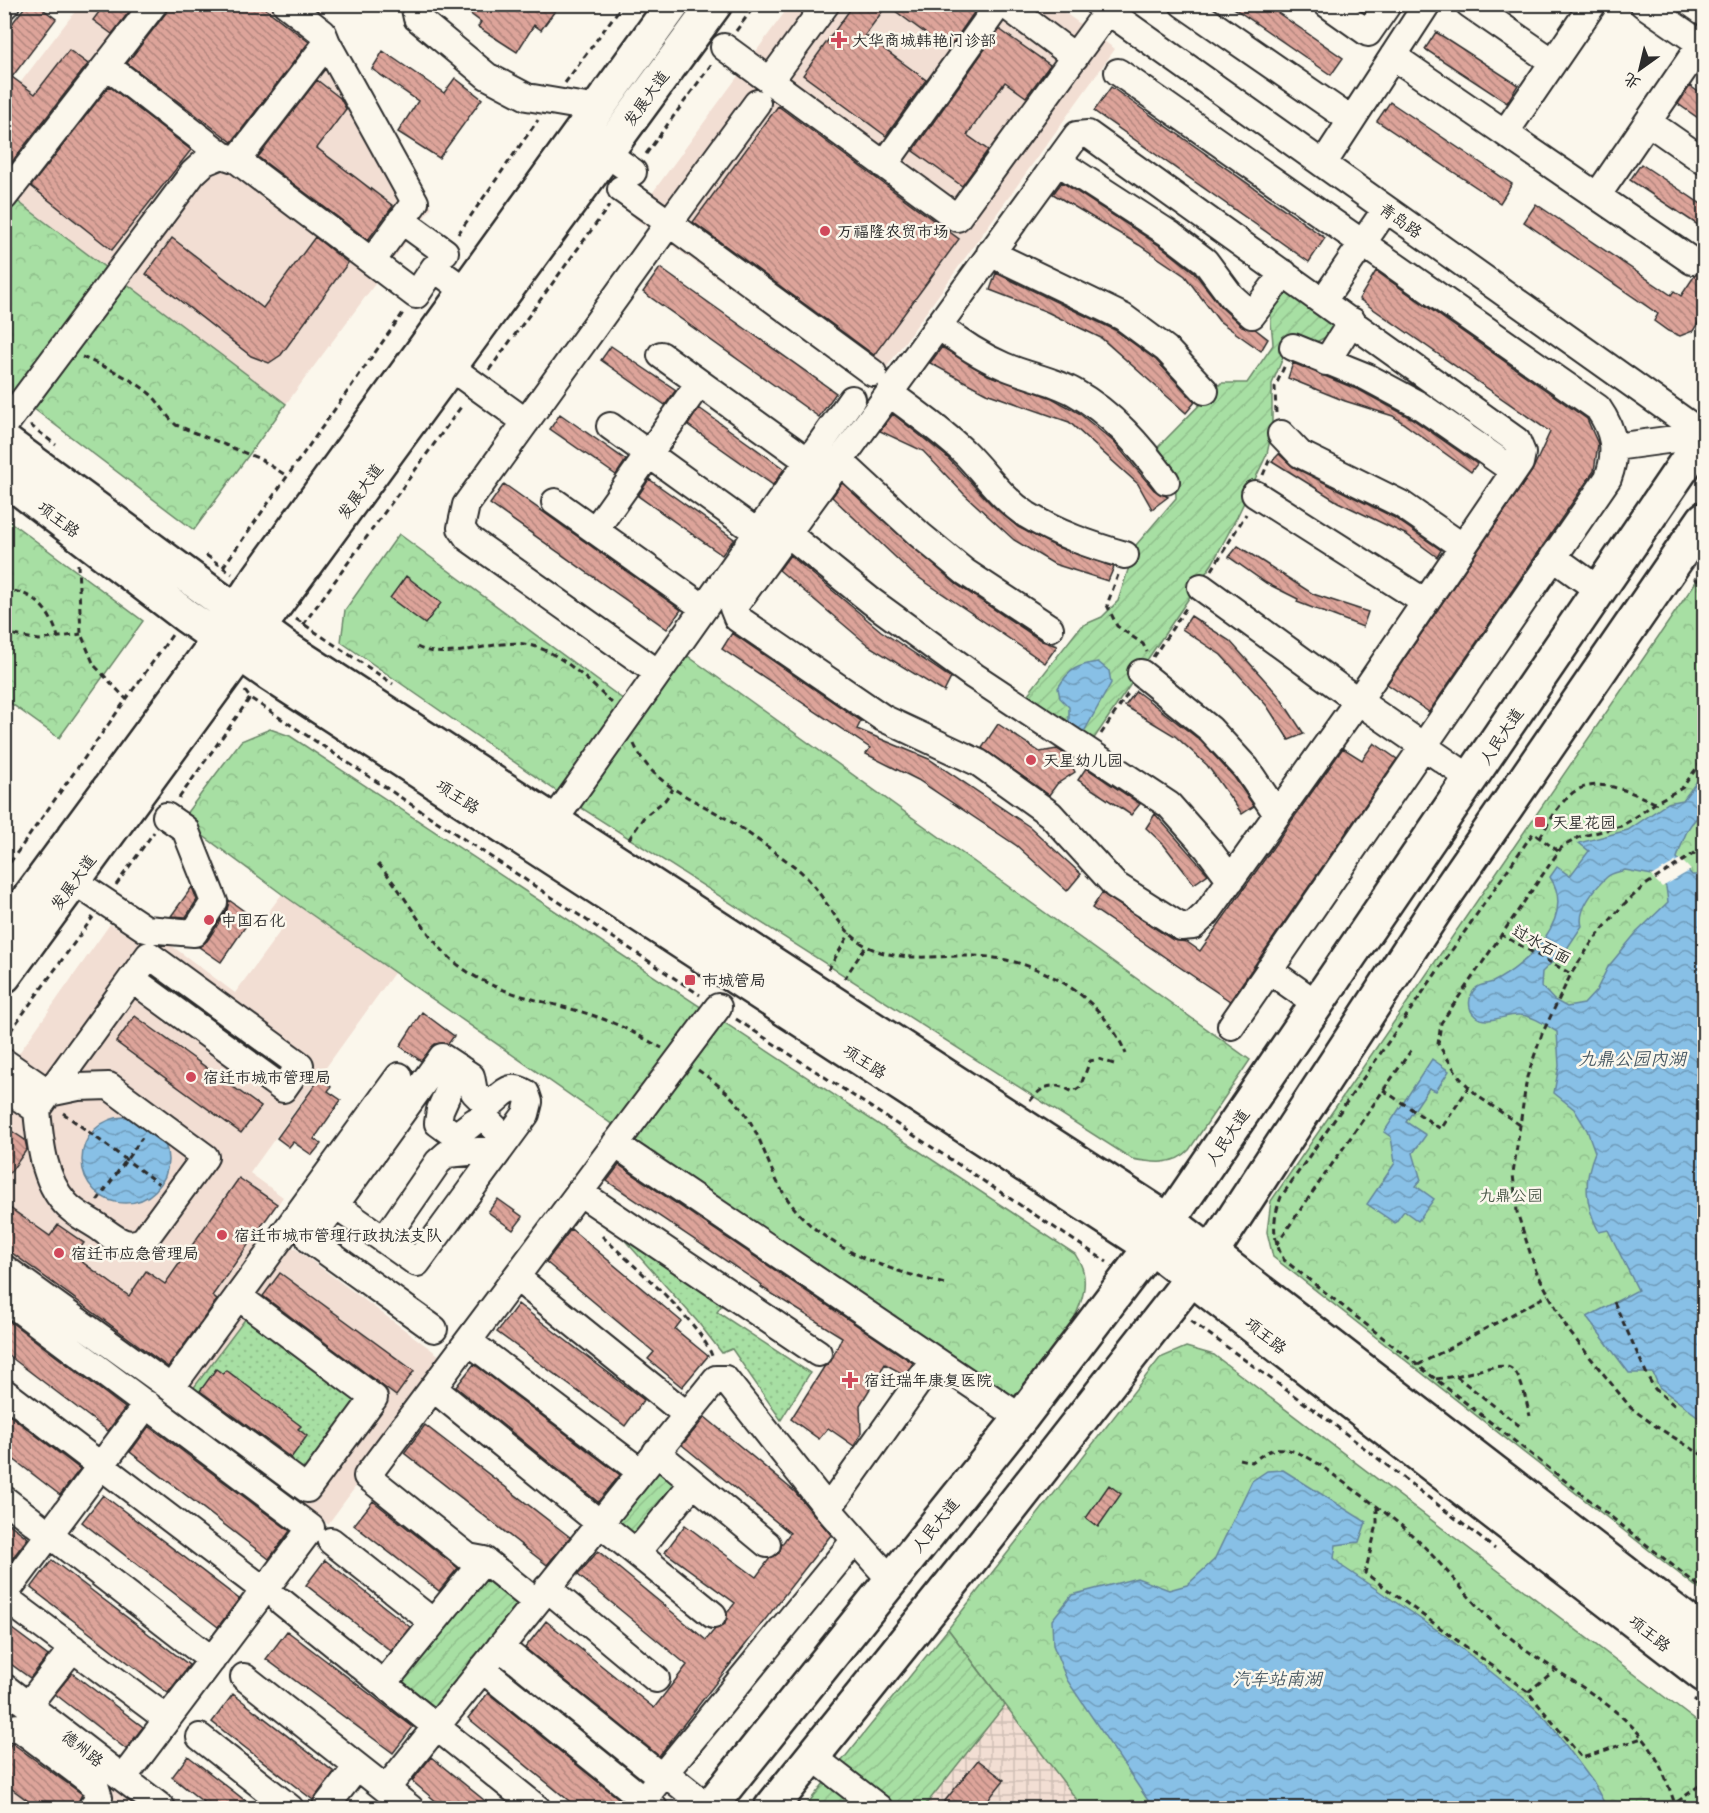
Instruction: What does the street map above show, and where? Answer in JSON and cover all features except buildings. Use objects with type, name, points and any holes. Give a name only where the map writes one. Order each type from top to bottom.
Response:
[{"type":"main road","name":"发展大道","points":[[4,976],[63,874],[238,634],[467,292],[673,4]]},
{"type":"main road","name":"发展大道","points":[[238,634],[450,367],[715,4]]},
{"type":"main road","name":"人民大道","points":[[709,1809],[1022,1418],[1160,1234],[1704,436]]},
{"type":"main road","name":"项王路","points":[[4,441],[238,634],[268,673],[1160,1234]]},
{"type":"main road","name":"项王路","points":[[4,477],[238,634]]},
{"type":"main road","points":[[771,1809],[1202,1265],[1436,909],[1704,519]]},
{"type":"main road","name":"项王路","points":[[268,673],[553,822],[1160,1234],[1704,1634]]},
{"type":"main road","name":"发展大道","points":[[4,932],[63,874]]},
{"type":"main road","name":"项王路","points":[[1202,1265],[1695,1684]]},
{"type":"street","points":[[4,197],[154,4]]},
{"type":"street","points":[[286,4],[323,33],[415,202],[372,261]]},
{"type":"street","points":[[414,4],[417,18],[488,76],[527,97],[598,109]]},
{"type":"street","points":[[770,81],[826,4]]},
{"type":"street","points":[[884,165],[999,4]]},
{"type":"street","points":[[1004,4],[1076,57]]},
{"type":"street","points":[[1183,4],[1351,120]]},
{"type":"street","points":[[1327,4],[1368,33],[1388,4]]},
{"type":"street","points":[[1323,164],[1426,4]]},
{"type":"street","points":[[1469,4],[1553,62]]},
{"type":"street","points":[[1505,133],[1593,4]]},
{"type":"street","points":[[1597,196],[1703,45],[1649,6]]},
{"type":"street","points":[[724,48],[957,218],[1076,57],[1107,7]]},
{"type":"street","name":"青岛路","points":[[1107,7],[1704,436]]},
{"type":"street","points":[[4,426],[193,173],[205,162],[230,158],[327,43]]},
{"type":"street","points":[[1393,56],[1692,261]]},
{"type":"street","points":[[107,66],[416,295],[434,268],[467,292]]},
{"type":"street","points":[[1118,72],[1598,408],[1608,423],[1616,447],[1608,478],[1231,1026]]},
{"type":"street","points":[[658,673],[468,537],[461,528],[466,505],[757,103]]},
{"type":"street","points":[[1648,122],[1704,161]]},
{"type":"street","points":[[1088,134],[1518,441],[1522,453],[1514,471],[1358,701],[1207,913],[1193,926],[1181,927],[1165,920],[1115,885],[1050,814],[979,763],[883,718],[737,618],[733,608],[1057,161],[1077,135],[1088,134]]},
{"type":"street","points":[[606,153],[627,180],[669,223],[873,373]]},
{"type":"street","points":[[1057,161],[1171,235],[1205,261],[1231,296],[1252,315],[1284,273]]},
{"type":"street","points":[[1323,300],[1386,209]]},
{"type":"street","points":[[402,220],[445,252]]},
{"type":"street","points":[[990,253],[1123,317],[1166,349],[1205,392]]},
{"type":"street","points":[[1326,362],[1352,321]]},
{"type":"street","points":[[938,325],[964,346],[1004,366],[1073,391],[1108,415],[1143,450],[1166,481]]},
{"type":"street","points":[[1293,347],[1367,377],[1419,405],[1514,471]]},
{"type":"street","points":[[661,355],[808,461]]},
{"type":"street","points":[[450,367],[526,422]]},
{"type":"street","points":[[595,530],[699,383]]},
{"type":"street","points":[[889,393],[945,435],[967,455],[997,490],[1026,514],[1074,540],[1125,555]]},
{"type":"street","points":[[553,822],[852,399]]},
{"type":"street","points":[[610,426],[758,533]]},
{"type":"street","points":[[1281,434],[1300,454],[1401,504],[1463,547]]},
{"type":"street","points":[[1616,447],[1704,436]]},
{"type":"street","points":[[840,461],[920,536],[965,572],[1050,628]]},
{"type":"street","points":[[1255,494],[1425,602]]},
{"type":"street","points":[[555,502],[704,608]]},
{"type":"street","points":[[787,533],[871,601],[974,676],[1169,805],[1208,849],[1231,880]]},
{"type":"street","points":[[1553,557],[1600,591]]},
{"type":"street","points":[[1201,587],[1358,701],[1471,779]]},
{"type":"street","points":[[1141,673],[1210,729],[1246,768],[1277,814]]},
{"type":"street","points":[[63,874],[146,929],[194,933],[214,902],[185,830],[166,816]]},
{"type":"street","points":[[4,1087],[43,1101],[78,1087],[109,1086],[205,1157],[144,1240],[135,1245],[122,1243],[66,1205],[60,1197],[41,1148],[43,1101],[149,955],[300,1065],[284,1089],[132,979]]},
{"type":"street","points":[[1269,970],[1317,1004]]},
{"type":"street","points":[[656,1679],[542,1595],[484,1560],[468,1557],[367,1476],[718,1007]]},
{"type":"street","points":[[171,1388],[239,1297],[300,1233],[336,1206],[442,1057],[471,1076],[474,1092],[483,1101],[493,1102],[507,1089],[513,1087],[529,1098],[526,1114],[417,1263],[336,1206]]},
{"type":"street","points":[[4,1062],[43,1101]]},
{"type":"street","points":[[459,1068],[440,1110],[438,1123],[453,1134],[465,1131],[475,1120],[486,1119],[496,1129],[502,1147]]},
{"type":"street","points":[[300,1233],[399,1076]]},
{"type":"street","points":[[615,1144],[1022,1418]]},
{"type":"street","points":[[384,1240],[447,1154],[502,1147]]},
{"type":"street","points":[[575,1198],[818,1353]]},
{"type":"street","points":[[300,1233],[434,1329]]},
{"type":"street","points":[[4,1268],[308,1489],[374,1398],[239,1297]]},
{"type":"street","points":[[516,1277],[687,1415]]},
{"type":"street","points":[[4,1298],[311,1528],[273,1596],[212,1660],[123,1778]]},
{"type":"street","points":[[468,1341],[649,1462],[693,1483],[767,1544]]},
{"type":"street","points":[[828,1509],[934,1360]]},
{"type":"street","points":[[386,1789],[716,1379],[725,1379],[828,1509],[891,1580]]},
{"type":"street","points":[[433,1388],[713,1615]]},
{"type":"street","points":[[4,1392],[273,1596],[437,1725],[537,1809]]},
{"type":"street","points":[[147,1404],[4,1596],[167,1719]]},
{"type":"street","points":[[637,1552],[693,1483]]},
{"type":"street","points":[[4,1499],[212,1660]]},
{"type":"street","points":[[482,1669],[644,1806],[665,1773],[855,1540]]},
{"type":"street","points":[[331,1541],[434,1623]]},
{"type":"street","points":[[384,1683],[484,1560]]},
{"type":"street","points":[[500,1647],[654,1771],[665,1773],[709,1809]]},
{"type":"street","points":[[28,1705],[73,1648]]},
{"type":"street","points":[[244,1677],[410,1809]]},
{"type":"street","name":"德州路","points":[[4,1687],[123,1778],[149,1805]]},
{"type":"street","points":[[4,1729],[18,1727],[95,1785],[99,1798],[91,1809]]},
{"type":"street","points":[[200,1737],[290,1809]]},
{"type":"street","points":[[813,1757],[879,1809]]},
{"type":"street","points":[[325,1809],[357,1767]]},
{"type":"path","points":[[445,252],[623,4]]},
{"type":"path","points":[[4,1040],[268,673],[756,4]]},
{"type":"path","points":[[1090,751],[1243,521],[1281,434],[1275,408],[1275,387],[1293,347]]},
{"type":"path","points":[[63,348],[135,383],[150,394],[165,416],[176,425],[260,459],[287,476]]},
{"type":"path","points":[[1125,555],[1107,605],[1117,626],[1143,644],[1148,654],[1141,673]]},
{"type":"path","points":[[78,557],[81,634],[94,664],[127,700]]},
{"type":"path","points":[[4,590],[21,591],[38,602],[53,618],[58,637]]},
{"type":"path","points":[[4,633],[39,640],[81,634]]},
{"type":"path","points":[[417,647],[425,651],[452,651],[523,644],[540,648],[591,682],[628,717],[631,735],[646,765],[673,789],[728,820],[797,869],[850,933],[866,946],[903,957],[973,956],[1022,962],[1043,972],[1086,999],[1118,1035],[1126,1054]]},
{"type":"path","points":[[268,673],[718,1007],[1128,1277]]},
{"type":"path","points":[[1520,1125],[1503,1115],[1460,1078],[1438,1044],[1441,1023],[1558,851],[1579,837],[1627,822],[1682,788],[1704,758]]},
{"type":"path","points":[[1539,838],[1568,796],[1580,788],[1618,788],[1655,803]]},
{"type":"path","points":[[627,842],[644,817],[665,800],[673,789]]},
{"type":"path","points":[[1558,851],[1533,833],[1281,1197],[1274,1220],[1276,1245],[1284,1260],[1704,1590]]},
{"type":"path","points":[[1704,847],[1644,886],[1610,919],[1571,974],[1542,1034],[1527,1077],[1513,1173],[1517,1212],[1536,1270],[1568,1330],[1631,1408],[1704,1456]]},
{"type":"path","points":[[826,973],[850,933]]},
{"type":"path","name":"过水石面","points":[[1500,934],[1571,974]]},
{"type":"path","points":[[842,983],[866,946]]},
{"type":"path","points":[[1276,1245],[1412,1049]]},
{"type":"path","points":[[1030,1101],[1041,1087],[1064,1086],[1073,1092],[1080,1087],[1090,1061],[1099,1059],[1117,1065]]},
{"type":"path","points":[[1383,1090],[1441,1129],[1469,1087]]},
{"type":"path","points":[[43,1101],[164,1188]]},
{"type":"path","points":[[99,1198],[146,1133]]},
{"type":"path","points":[[575,1198],[687,1319],[711,1352],[716,1379]]},
{"type":"path","points":[[1418,1365],[1548,1295]]},
{"type":"path","points":[[1614,1302],[1655,1389],[1675,1406]]},
{"type":"path","points":[[1171,1306],[1332,1423],[1499,1551]]},
{"type":"path","points":[[1435,1379],[1497,1366],[1512,1368],[1518,1373],[1530,1416]]},
{"type":"path","points":[[1456,1376],[1521,1427]]},
{"type":"path","points":[[1239,1459],[1252,1462],[1266,1451],[1282,1448],[1302,1454],[1377,1506],[1430,1553],[1470,1599],[1500,1628],[1555,1671],[1612,1708],[1642,1738],[1662,1767],[1676,1804]]},
{"type":"path","points":[[1377,1506],[1374,1541],[1365,1574],[1528,1692],[1582,1758],[1615,1745],[1642,1738]]},
{"type":"path","points":[[1528,1692],[1555,1671]]},
{"type":"path","points":[[1695,1684],[1704,1708]]},
{"type":"path","points":[[1669,1809],[1704,1782]]},
{"type":"shaded area","points":[[80,5],[317,5],[432,207],[286,404],[5,191],[4,104]]},
{"type":"shaded area","points":[[790,5],[1054,5],[1115,49],[871,389],[634,218]]},
{"type":"shaded area","points":[[282,894],[394,973],[250,1173],[283,1197],[263,1225],[275,1234],[171,1379],[5,1259],[5,1073],[110,924],[129,936],[168,943],[235,993],[284,926],[267,914]]},
{"type":"shaded area","points":[[289,1244],[448,1362],[328,1524],[171,1405]]},
{"type":"shaded area","points":[[1005,1705],[1083,1808],[923,1808]]},
{"type":"shaded area","points":[[8,1708],[140,1808],[5,1808],[4,1713]]},
{"type":"green space","points":[[4,191],[286,404],[194,530],[5,387]]},
{"type":"green space","points":[[1291,288],[1338,323],[1329,335],[1315,343],[1292,336],[1272,384],[1272,430],[1267,454],[1237,517],[1212,564],[1091,743],[1024,699],[1081,626],[1102,617],[1118,601],[1136,545],[1176,498],[1175,472],[1158,447],[1221,383],[1247,383],[1273,345],[1272,305],[1282,293]]},
{"type":"green space","points":[[5,518],[143,621],[59,738],[5,699]]},
{"type":"green space","points":[[399,534],[639,711],[682,652],[1250,1060],[1189,1150],[1170,1161],[1132,1159],[572,802],[341,642],[345,610]]},
{"type":"green space","name":"九鼎公园","points":[[1704,570],[1704,1593],[1273,1257],[1267,1232],[1271,1201]]},
{"type":"green space","points":[[270,729],[290,736],[1075,1254],[1083,1271],[1084,1288],[1080,1305],[1060,1341],[1010,1402],[282,894],[202,835],[185,815],[241,741]]},
{"type":"green space","points":[[603,1216],[726,1299],[717,1312],[810,1373],[781,1420],[732,1349],[722,1353],[697,1321]]},
{"type":"green space","points":[[249,1314],[364,1398],[303,1479],[189,1394]]},
{"type":"green space","points":[[1186,1347],[1214,1355],[1704,1727],[1704,1808],[1083,1808],[948,1629],[1160,1358]]},
{"type":"green space","points":[[660,1459],[687,1482],[636,1544],[608,1521]]},
{"type":"green space","points":[[486,1566],[528,1600],[439,1711],[396,1677]]},
{"type":"green space","points":[[948,1629],[1005,1705],[923,1808],[804,1808]]},
{"type":"water","points":[[1098,662],[1109,671],[1111,683],[1085,730],[1076,733],[1069,724],[1069,707],[1060,698],[1058,688],[1074,669]]},
{"type":"water","name":"九鼎公园内湖","points":[[1704,772],[1704,813],[1693,821],[1677,858],[1692,875],[1704,875],[1704,1421],[1659,1387],[1653,1373],[1629,1373],[1587,1317],[1638,1290],[1608,1230],[1599,1232],[1594,1222],[1588,1202],[1587,1183],[1595,1152],[1587,1130],[1574,1109],[1554,1093],[1559,1066],[1557,1032],[1524,1015],[1490,1020],[1480,1019],[1472,1013],[1470,1002],[1471,995],[1476,988],[1493,982],[1520,964],[1544,938],[1553,924],[1557,908],[1557,893],[1550,877],[1557,867],[1570,876],[1589,851],[1579,843],[1628,830],[1668,803],[1683,800]],"holes":[[[1625,870],[1658,876],[1666,887],[1668,902],[1636,933],[1608,967],[1596,991],[1584,1004],[1567,1007],[1554,1000],[1541,986],[1542,972],[1568,947],[1582,926],[1582,913],[1597,887],[1609,876]]]},
{"type":"water","points":[[1432,1059],[1449,1071],[1436,1091],[1429,1088],[1406,1122],[1426,1135],[1413,1153],[1421,1180],[1416,1186],[1434,1199],[1418,1221],[1404,1211],[1395,1223],[1367,1204],[1395,1163],[1391,1137],[1384,1132]]},
{"type":"water","points":[[117,1117],[133,1117],[156,1129],[165,1143],[168,1160],[165,1177],[156,1191],[133,1203],[117,1203],[101,1196],[89,1184],[82,1168],[82,1152],[89,1136],[101,1124]]},
{"type":"water","name":"汽车站南湖","points":[[1283,1470],[1366,1522],[1359,1542],[1336,1545],[1334,1558],[1343,1567],[1446,1636],[1525,1699],[1547,1720],[1593,1782],[1607,1808],[1153,1808],[1067,1680],[1053,1645],[1052,1620],[1072,1595],[1137,1578],[1169,1590],[1187,1585],[1214,1560],[1252,1481],[1267,1471]]},
{"type":"pier","points":[[1680,859],[1691,870],[1662,887],[1651,876]]},
{"type":"place","name":"大华商城韩艳门诊部","points":[[839,40]]},
{"type":"place","name":"万福隆农贸市场","points":[[825,231]]},
{"type":"place","name":"天星幼儿园","points":[[1031,760]]},
{"type":"place","name":"天星花园","points":[[1540,822]]},
{"type":"place","name":"中国石化","points":[[209,920]]},
{"type":"place","name":"市城管局","points":[[690,980]]},
{"type":"place","name":"宿迁市城市管理局","points":[[191,1077]]},
{"type":"place","name":"宿迁市城市管理行政执法支队","points":[[222,1235]]},
{"type":"place","name":"宿迁市应急管理局","points":[[59,1253]]},
{"type":"place","name":"宿迁瑞年康复医院","points":[[850,1380]]}]
